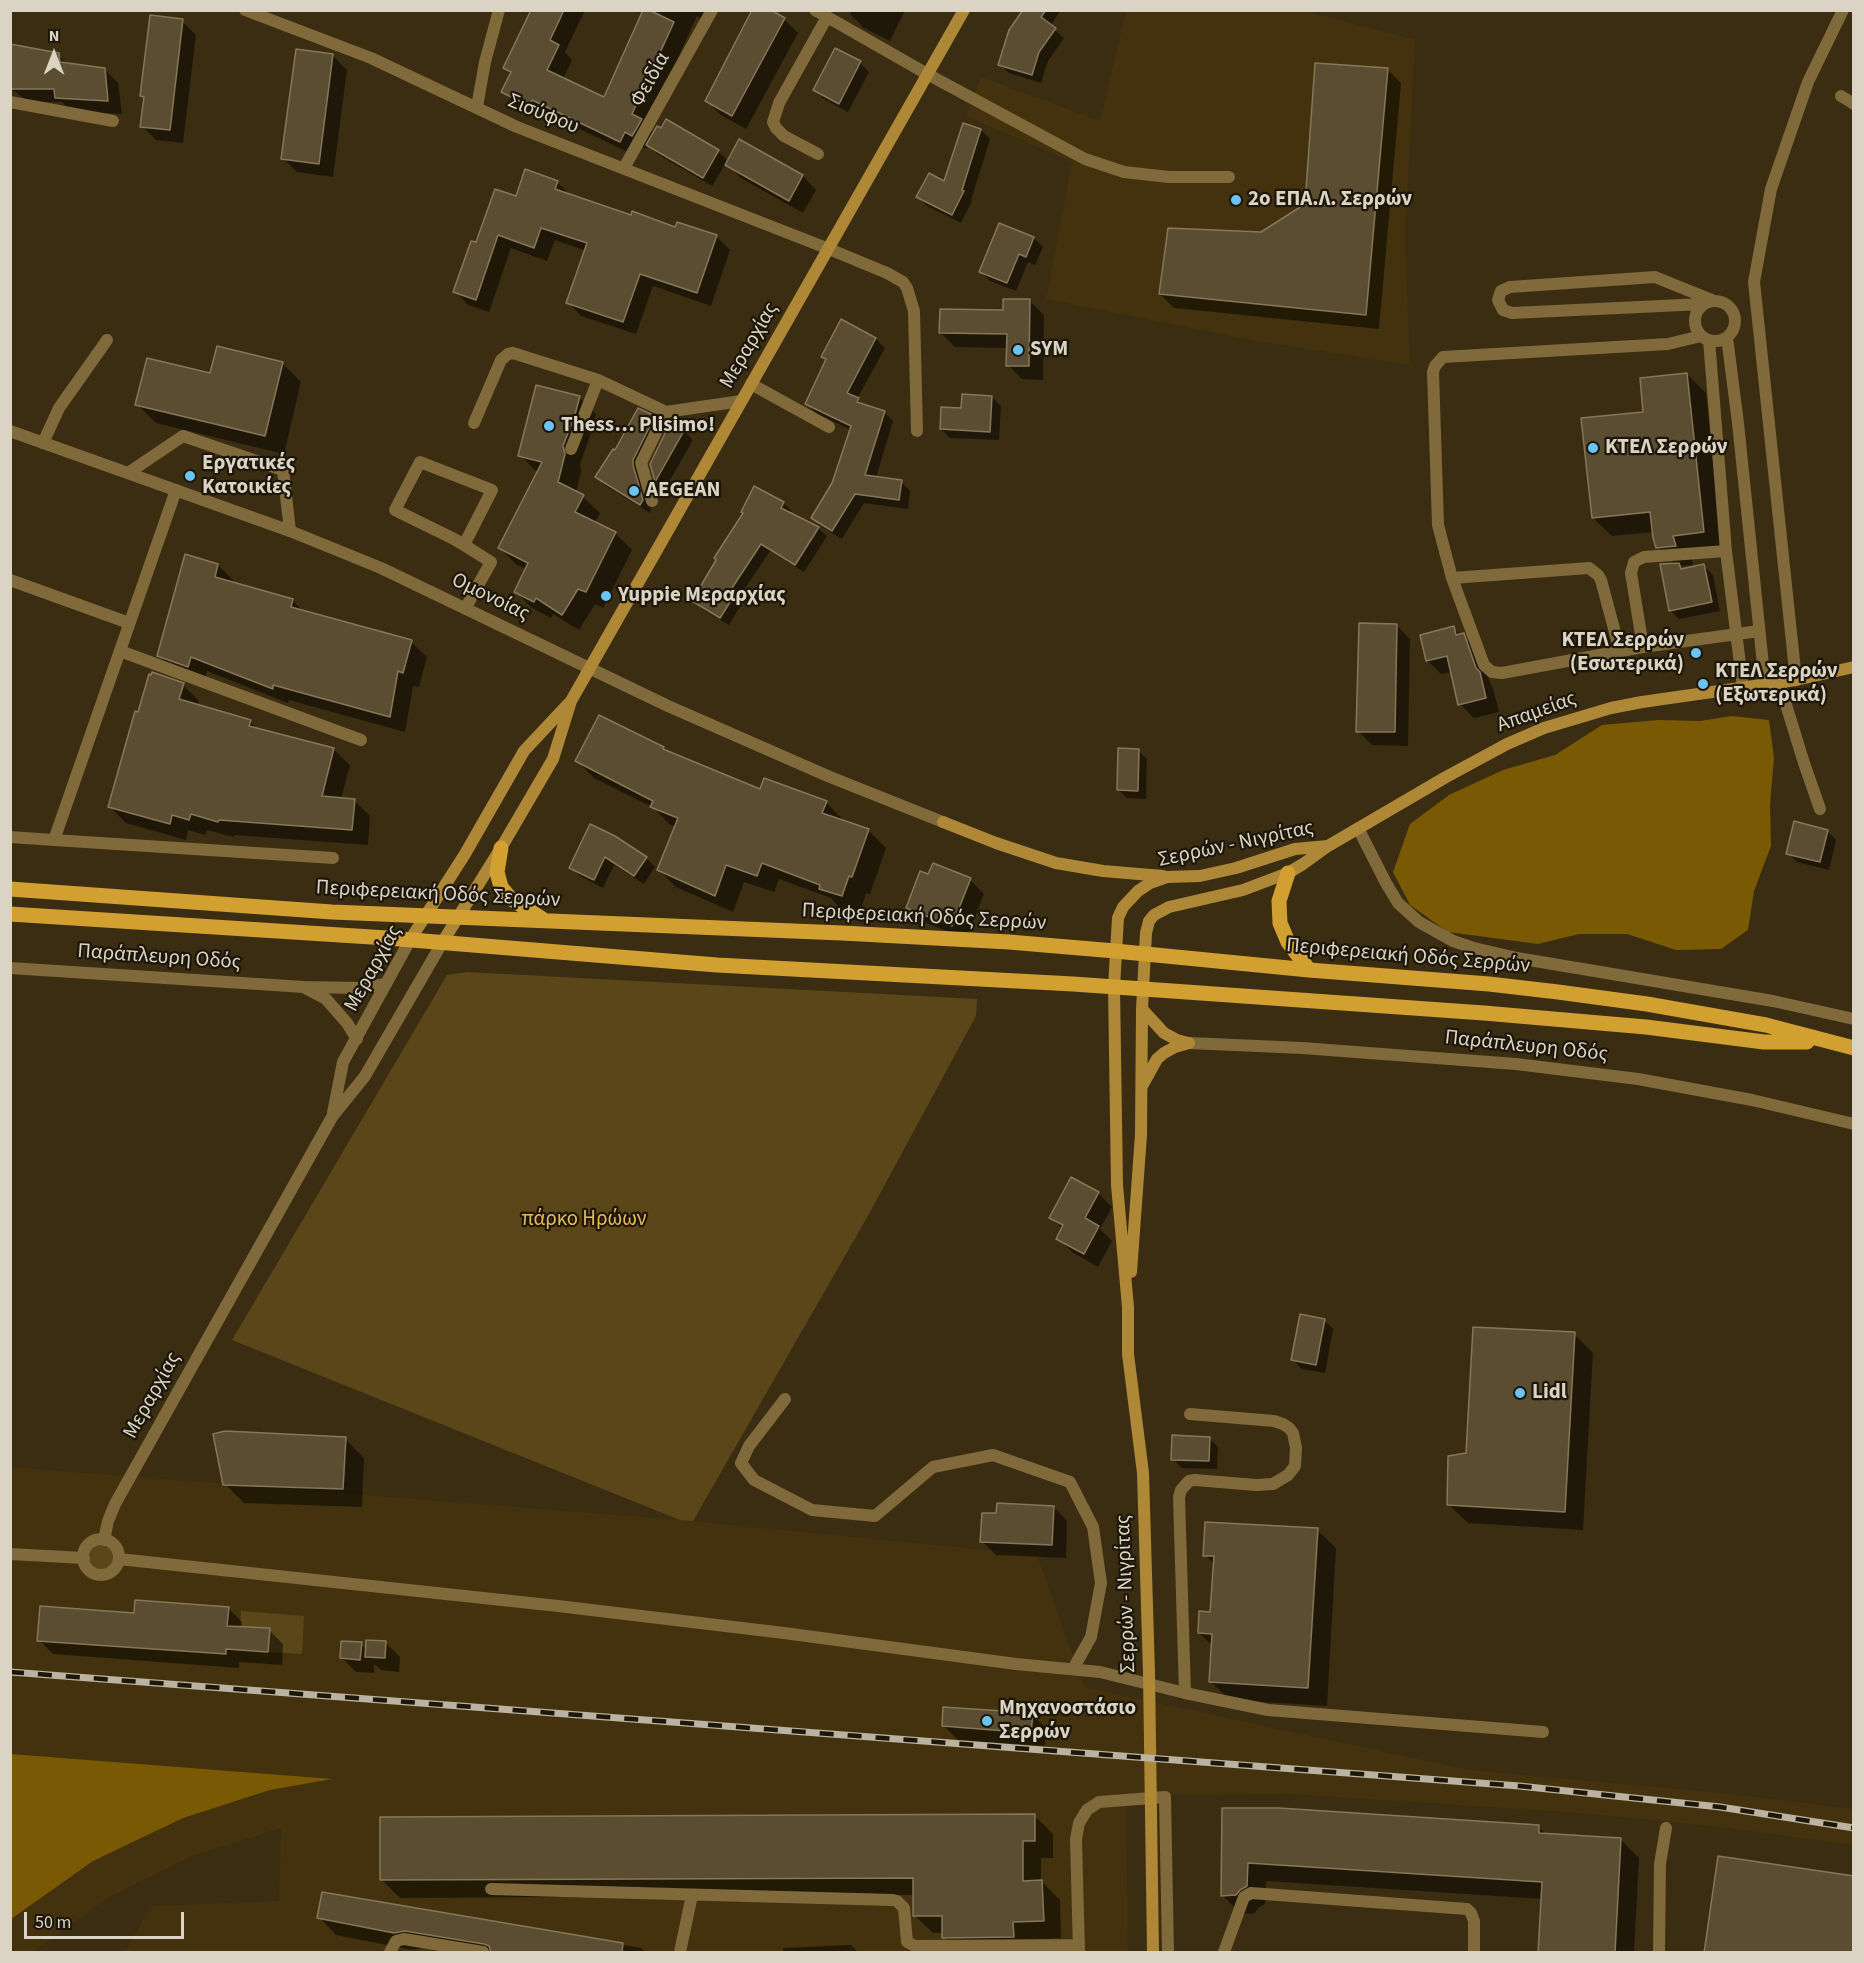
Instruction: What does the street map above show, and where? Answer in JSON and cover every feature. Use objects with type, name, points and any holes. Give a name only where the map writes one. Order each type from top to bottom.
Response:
[{"type":"main road","name":"Μεραρχίας","points":[[442,943],[553,759],[571,701],[964,10]]},
{"type":"main road","name":"Απαμείας","points":[[1328,846],[1478,758],[1544,728],[1611,708],[1796,680],[1854,667]]},
{"type":"main road","name":"Μεραρχίας","points":[[410,940],[465,855],[524,751],[571,701]]},
{"type":"main road","points":[[943,822],[1056,863],[1102,871],[1167,877]]},
{"type":"main road","name":"Σερρών - Νιγρίτας","points":[[1128,1307],[1117,1185],[1114,987],[1118,918],[1123,907],[1138,891],[1150,883],[1167,877],[1200,876],[1236,868],[1295,849],[1328,846]]},
{"type":"main road","name":"Σερρών - Νιγρίτας","points":[[1153,1953],[1149,1673],[1143,1473],[1128,1354],[1128,1307],[1140,1156],[1142,1009],[1146,933],[1149,921],[1161,911],[1181,903],[1243,890],[1288,873],[1328,846]]},
{"type":"main road","points":[[501,848],[497,872],[501,887],[510,898],[547,922]]},
{"type":"main road","points":[[1288,873],[1280,901],[1280,923],[1288,942],[1310,970]]},
{"type":"main road","name":"Περιφερειακή Οδός Σερρών","points":[[10,889],[320,911],[854,934],[1008,942],[1116,951],[1558,992],[1647,1004],[1766,1025],[1854,1048]]},
{"type":"main road","name":"Περιφερειακή Οδός Σερρών","points":[[10,914],[410,940],[717,965],[1114,987],[1484,1013],[1646,1027],[1764,1042],[1828,1042]]},
{"type":"main road","points":[[1142,1009],[1164,1033],[1177,1040],[1190,1043]]},
{"type":"main road","points":[[1141,1088],[1157,1059],[1175,1047],[1190,1043]]},
{"type":"street","name":"Σισύφου","points":[[245,10],[371,58],[517,127],[829,249],[888,273],[903,282],[914,311],[917,431]]},
{"type":"street","points":[[477,107],[485,62],[499,10]]},
{"type":"street","name":"Φειδία","points":[[624,168],[712,10]]},
{"type":"street","points":[[815,10],[928,75],[1085,159],[1124,172],[1169,177],[1229,177]]},
{"type":"street","points":[[1796,680],[1754,282],[1771,189],[1808,82],[1843,10]]},
{"type":"street","points":[[818,154],[784,136],[773,122],[779,103],[827,17]]},
{"type":"street","points":[[1841,96],[1854,104]]},
{"type":"street","points":[[10,102],[113,121]]},
{"type":"street","points":[[1707,302],[1655,277],[1510,286],[1501,291],[1498,300],[1503,310],[1512,313],[1707,302],[1725,303],[1734,313],[1735,326],[1727,337],[1715,341],[1705,338],[1668,344],[1443,357],[1438,361],[1433,372],[1438,525],[1452,578],[1485,664],[1492,672],[1502,673],[1642,647],[1759,631]]},
{"type":"street","points":[[1707,302],[1699,308],[1695,326],[1705,338],[1726,551],[1743,688]]},
{"type":"street","points":[[1727,337],[1765,684]]},
{"type":"street","points":[[43,443],[59,408],[107,340]]},
{"type":"street","points":[[474,423],[501,360],[508,354],[517,354],[598,380],[666,412],[741,401]]},
{"type":"street","points":[[571,449],[598,380]]},
{"type":"street","points":[[751,384],[829,427]]},
{"type":"street","points":[[652,501],[641,462],[666,412]]},
{"type":"street","name":"Ομονοίας","points":[[10,431],[290,531],[381,568],[706,723],[943,822]]},
{"type":"street","points":[[128,473],[183,436],[284,470],[290,531]]},
{"type":"street","points":[[464,545],[492,490],[420,462],[395,510],[464,545],[491,562],[466,607]]},
{"type":"street","points":[[54,840],[176,490]]},
{"type":"street","points":[[1642,647],[1631,573],[1634,562],[1644,557],[1726,551]]},
{"type":"street","points":[[1452,578],[1589,568],[1601,580],[1620,651]]},
{"type":"street","points":[[10,580],[129,623]]},
{"type":"street","points":[[120,651],[361,740]]},
{"type":"street","points":[[1779,682],[1803,764],[1820,809]]},
{"type":"street","points":[[1358,828],[1398,903],[1419,922],[1453,941],[1517,958],[1773,1001],[1854,1019]]},
{"type":"street","points":[[10,837],[333,858]]},
{"type":"street","name":"Μεραρχίας","points":[[332,1117],[344,1062],[410,940]]},
{"type":"street","name":"Μεραρχίας","points":[[104,1540],[115,1504],[332,1117],[365,1076],[442,943]]},
{"type":"street","name":"Παράπλευρη Οδός","points":[[10,968],[304,987],[361,988],[386,984]]},
{"type":"street","points":[[304,987],[326,999],[348,1023],[357,1039]]},
{"type":"street","name":"Παράπλευρη Οδός","points":[[1190,1043],[1314,1049],[1560,1069],[1638,1079],[1752,1100],[1854,1124]]},
{"type":"street","points":[[785,1399],[749,1446],[741,1463],[753,1480],[812,1509],[875,1516],[933,1467],[993,1455],[1070,1482],[1093,1527],[1101,1583],[1091,1637],[1073,1670]]},
{"type":"street","points":[[1185,1693],[1179,1497],[1181,1490],[1184,1484],[1195,1480],[1256,1485],[1273,1484],[1288,1475],[1294,1466],[1296,1448],[1289,1428],[1274,1421],[1190,1414]]},
{"type":"street","points":[[104,1540],[114,1545],[119,1554],[119,1560],[114,1570],[103,1575],[87,1568],[84,1558],[92,1542],[104,1540]]},
{"type":"street","points":[[10,1554],[84,1558]]},
{"type":"street","points":[[119,1560],[558,1606],[1016,1664],[1100,1672],[1268,1710],[1543,1732]]},
{"type":"street","points":[[491,1889],[893,1900],[904,1908],[907,1942],[915,1946],[1079,1949],[1076,1839],[1079,1823],[1087,1810],[1099,1802],[1165,1797],[1168,1953]]},
{"type":"street","points":[[1659,1953],[1660,1864],[1666,1828]]},
{"type":"street","points":[[1224,1953],[1244,1897],[1251,1893],[1467,1909],[1471,1912],[1474,1922],[1474,1953]]},
{"type":"street","points":[[680,1953],[692,1895]]},
{"type":"street","points":[[390,1953],[396,1941],[404,1939],[483,1953]]},
{"type":"shaded area","name":"2ο ΕΠΑ.Λ. Σερρών","points":[[1126,11],[1306,11],[1415,40],[1405,238],[1410,365],[1257,341],[1046,299],[1072,162],[966,116],[981,77],[1100,121]]},
{"type":"shaded area","points":[[1732,716],[1769,720],[1774,758],[1770,804],[1771,846],[1754,891],[1748,930],[1721,949],[1676,950],[1627,934],[1579,934],[1538,944],[1448,932],[1410,905],[1393,872],[1410,824],[1449,795],[1503,770],[1555,755],[1602,725],[1658,720],[1700,721]]},
{"type":"shaded area","points":[[10,1467],[680,1520],[1037,1555],[1084,1687],[1469,1770],[1722,1793],[1853,1809],[1853,1845],[1721,1827],[1581,1813],[1292,1794],[1126,1795],[1128,1952],[125,1952],[151,1906],[279,1901],[281,1828],[190,1857],[109,1897],[33,1952],[11,1952]]},
{"type":"shaded area","points":[[11,1754],[332,1779],[270,1790],[183,1818],[93,1861],[11,1919]]},
{"type":"green space","name":"πάρκο Ηρώων","points":[[467,972],[977,999],[976,1016],[869,1214],[693,1521],[680,1520],[232,1340],[447,975]]},
{"type":"green space","points":[[102,1544],[111,1548],[115,1557],[111,1566],[102,1570],[93,1566],[89,1557],[93,1548]]},
{"type":"green space","points":[[241,1611],[304,1616],[302,1654],[268,1652],[270,1628],[240,1627]]},
{"type":"building","points":[[531,10],[564,10],[550,40],[559,45],[547,70],[604,97],[643,10],[649,10],[674,22],[632,114],[642,119],[632,136],[625,132],[620,142],[532,100],[529,106],[501,92],[511,72],[503,68]]},
{"type":"building","points":[[752,10],[771,10],[785,18],[732,116],[705,101]]},
{"type":"building","points":[[1023,10],[1046,10],[1041,17],[1056,28],[1039,52],[1032,75],[998,65],[1009,30]]},
{"type":"building","points":[[150,15],[183,19],[170,130],[140,127],[144,97],[140,96]]},
{"type":"building","points":[[10,44],[59,53],[60,62],[105,68],[108,101],[55,98],[54,89],[10,89]]},
{"type":"building","points":[[835,48],[861,61],[839,104],[813,90]]},
{"type":"building","points":[[296,49],[333,54],[319,164],[281,159]]},
{"type":"building","points":[[1315,63],[1388,68],[1366,315],[1159,294],[1168,228],[1261,232],[1305,204]]},
{"type":"building","points":[[666,119],[719,150],[703,178],[646,145],[657,126],[661,128]]},
{"type":"building","points":[[963,123],[981,129],[962,190],[964,191],[952,215],[916,197],[929,173],[944,181]]},
{"type":"building","points":[[739,139],[803,175],[789,201],[725,165]]},
{"type":"building","points":[[525,169],[558,181],[555,189],[631,215],[632,211],[675,227],[677,222],[717,235],[697,293],[640,274],[623,322],[566,303],[587,243],[541,228],[534,248],[498,235],[476,300],[453,292],[471,241],[476,242],[495,189],[516,196]]},
{"type":"building","points":[[999,223],[1034,237],[1026,257],[1019,254],[1007,283],[979,272]]},
{"type":"building","name":"SYM","points":[[1003,299],[1030,299],[1029,366],[1006,366],[1007,334],[939,333],[940,309],[1003,310]]},
{"type":"building","points":[[841,319],[876,338],[847,393],[859,398],[857,402],[885,411],[865,475],[902,480],[899,500],[855,494],[832,531],[811,518],[832,483],[851,426],[805,404],[826,359],[821,357]]},
{"type":"building","points":[[217,346],[283,362],[265,436],[135,405],[147,358],[210,373]]},
{"type":"building","points":[[1687,373],[1704,532],[1673,536],[1676,546],[1656,548],[1650,512],[1592,518],[1581,418],[1643,412],[1640,378]]},
{"type":"building","points":[[536,385],[580,396],[563,446],[565,454],[558,482],[584,495],[575,512],[616,532],[586,592],[578,589],[562,615],[536,598],[534,602],[514,592],[528,563],[498,548],[542,462],[518,456]]},
{"type":"building","points":[[962,394],[992,396],[990,432],[940,429],[941,407],[961,408]]},
{"type":"building","points":[[638,408],[655,416],[633,460],[643,500],[640,505],[595,477],[613,449],[615,450]]},
{"type":"building","points":[[671,421],[685,429],[655,482],[650,464]]},
{"type":"building","points":[[754,486],[784,502],[781,508],[819,527],[795,565],[761,544],[732,588],[737,591],[720,618],[692,601],[716,560],[714,558],[743,513],[741,512]]},
{"type":"building","points":[[185,554],[218,564],[215,577],[293,599],[291,607],[412,640],[403,673],[398,671],[390,717],[273,685],[273,689],[191,657],[188,667],[157,656]]},
{"type":"building","points":[[1679,563],[1681,569],[1704,564],[1712,602],[1669,611],[1660,564]]},
{"type":"building","points":[[1359,623],[1397,624],[1395,732],[1356,732]]},
{"type":"building","points":[[1454,626],[1456,635],[1464,633],[1476,668],[1480,672],[1486,698],[1458,705],[1447,656],[1426,661],[1420,635]]},
{"type":"building","points":[[152,672],[184,683],[179,699],[251,720],[249,726],[334,748],[322,796],[355,799],[352,830],[219,820],[218,822],[191,814],[189,820],[172,815],[170,824],[108,807],[135,711],[138,712],[149,674],[151,675]]},
{"type":"building","points":[[599,715],[664,747],[663,749],[760,789],[764,778],[827,801],[822,813],[869,829],[852,877],[849,876],[842,896],[819,889],[820,885],[762,863],[757,876],[726,865],[715,896],[657,870],[678,818],[650,807],[653,801],[575,761]]},
{"type":"building","points":[[1118,748],[1139,749],[1138,791],[1117,790]]},
{"type":"building","points":[[1794,821],[1828,830],[1820,862],[1786,854]]},
{"type":"building","points":[[590,824],[615,836],[647,857],[634,876],[605,857],[594,880],[569,868]]},
{"type":"building","points":[[933,863],[971,878],[952,926],[906,908],[920,871],[928,874]]},
{"type":"building","points":[[1071,1177],[1099,1192],[1085,1218],[1099,1226],[1084,1254],[1056,1239],[1063,1225],[1049,1218]]},
{"type":"building","points":[[1300,1314],[1325,1319],[1316,1365],[1291,1360]]},
{"type":"building","name":"Lidl","points":[[1473,1327],[1575,1332],[1565,1512],[1447,1505],[1448,1456],[1466,1453]]},
{"type":"building","points":[[225,1431],[346,1437],[343,1489],[223,1485],[213,1434]]},
{"type":"building","points":[[1172,1435],[1210,1437],[1209,1461],[1171,1460]]},
{"type":"building","points":[[997,1503],[1054,1506],[1052,1545],[980,1542],[982,1513],[996,1513]]},
{"type":"building","points":[[1205,1522],[1318,1528],[1308,1688],[1209,1682],[1212,1634],[1198,1633],[1199,1611],[1210,1612],[1214,1556],[1203,1556]]},
{"type":"building","points":[[135,1600],[229,1607],[227,1626],[270,1628],[268,1652],[226,1649],[226,1654],[37,1641],[40,1606],[134,1613]]},
{"type":"building","points":[[366,1640],[386,1641],[385,1658],[365,1657]]},
{"type":"building","points":[[341,1641],[362,1642],[360,1660],[340,1658]]},
{"type":"building","name":"Μηχανοστάσιο Σερρών","points":[[943,1707],[1033,1713],[1031,1733],[942,1726]]},
{"type":"building","points":[[1222,1808],[1279,1808],[1539,1825],[1539,1833],[1621,1838],[1615,1953],[1538,1953],[1542,1882],[1248,1863],[1247,1886],[1236,1895],[1221,1896]]},
{"type":"building","points":[[1035,1814],[1035,1841],[1023,1841],[1023,1881],[1042,1880],[1044,1921],[1013,1922],[1014,1937],[942,1938],[942,1916],[913,1916],[913,1878],[380,1880],[380,1817]]},
{"type":"building","points":[[1718,1856],[1854,1876],[1854,1953],[1704,1953]]},
{"type":"building","points":[[322,1892],[623,1943],[622,1953],[491,1953],[489,1946],[484,1944],[405,1931],[394,1933],[317,1918]]},
{"type":"railway","points":[[10,1672],[1519,1786],[1720,1807],[1854,1828]]},
{"type":"place","name":"2ο ΕΠΑ.Λ. Σερρών","points":[[1236,200]]},
{"type":"place","name":"SYM","points":[[1018,350]]},
{"type":"place","name":"Thess… Plisimo!","points":[[549,426]]},
{"type":"place","name":"ΚΤΕΛ Σερρών","points":[[1593,448]]},
{"type":"place","name":"Εργατικές Κατοικίες","points":[[190,476]]},
{"type":"place","name":"AEGEAN","points":[[634,491]]},
{"type":"place","name":"Yuppie Μεραρχίας","points":[[606,596]]},
{"type":"place","name":"ΚΤΕΛ Σερρών (Εσωτερικά)","points":[[1696,653]]},
{"type":"place","name":"ΚΤΕΛ Σερρών (Εξωτερικά)","points":[[1703,684]]},
{"type":"place","name":"Lidl","points":[[1520,1393]]},
{"type":"place","name":"Μηχανοστάσιο Σερρών","points":[[987,1721]]}]
